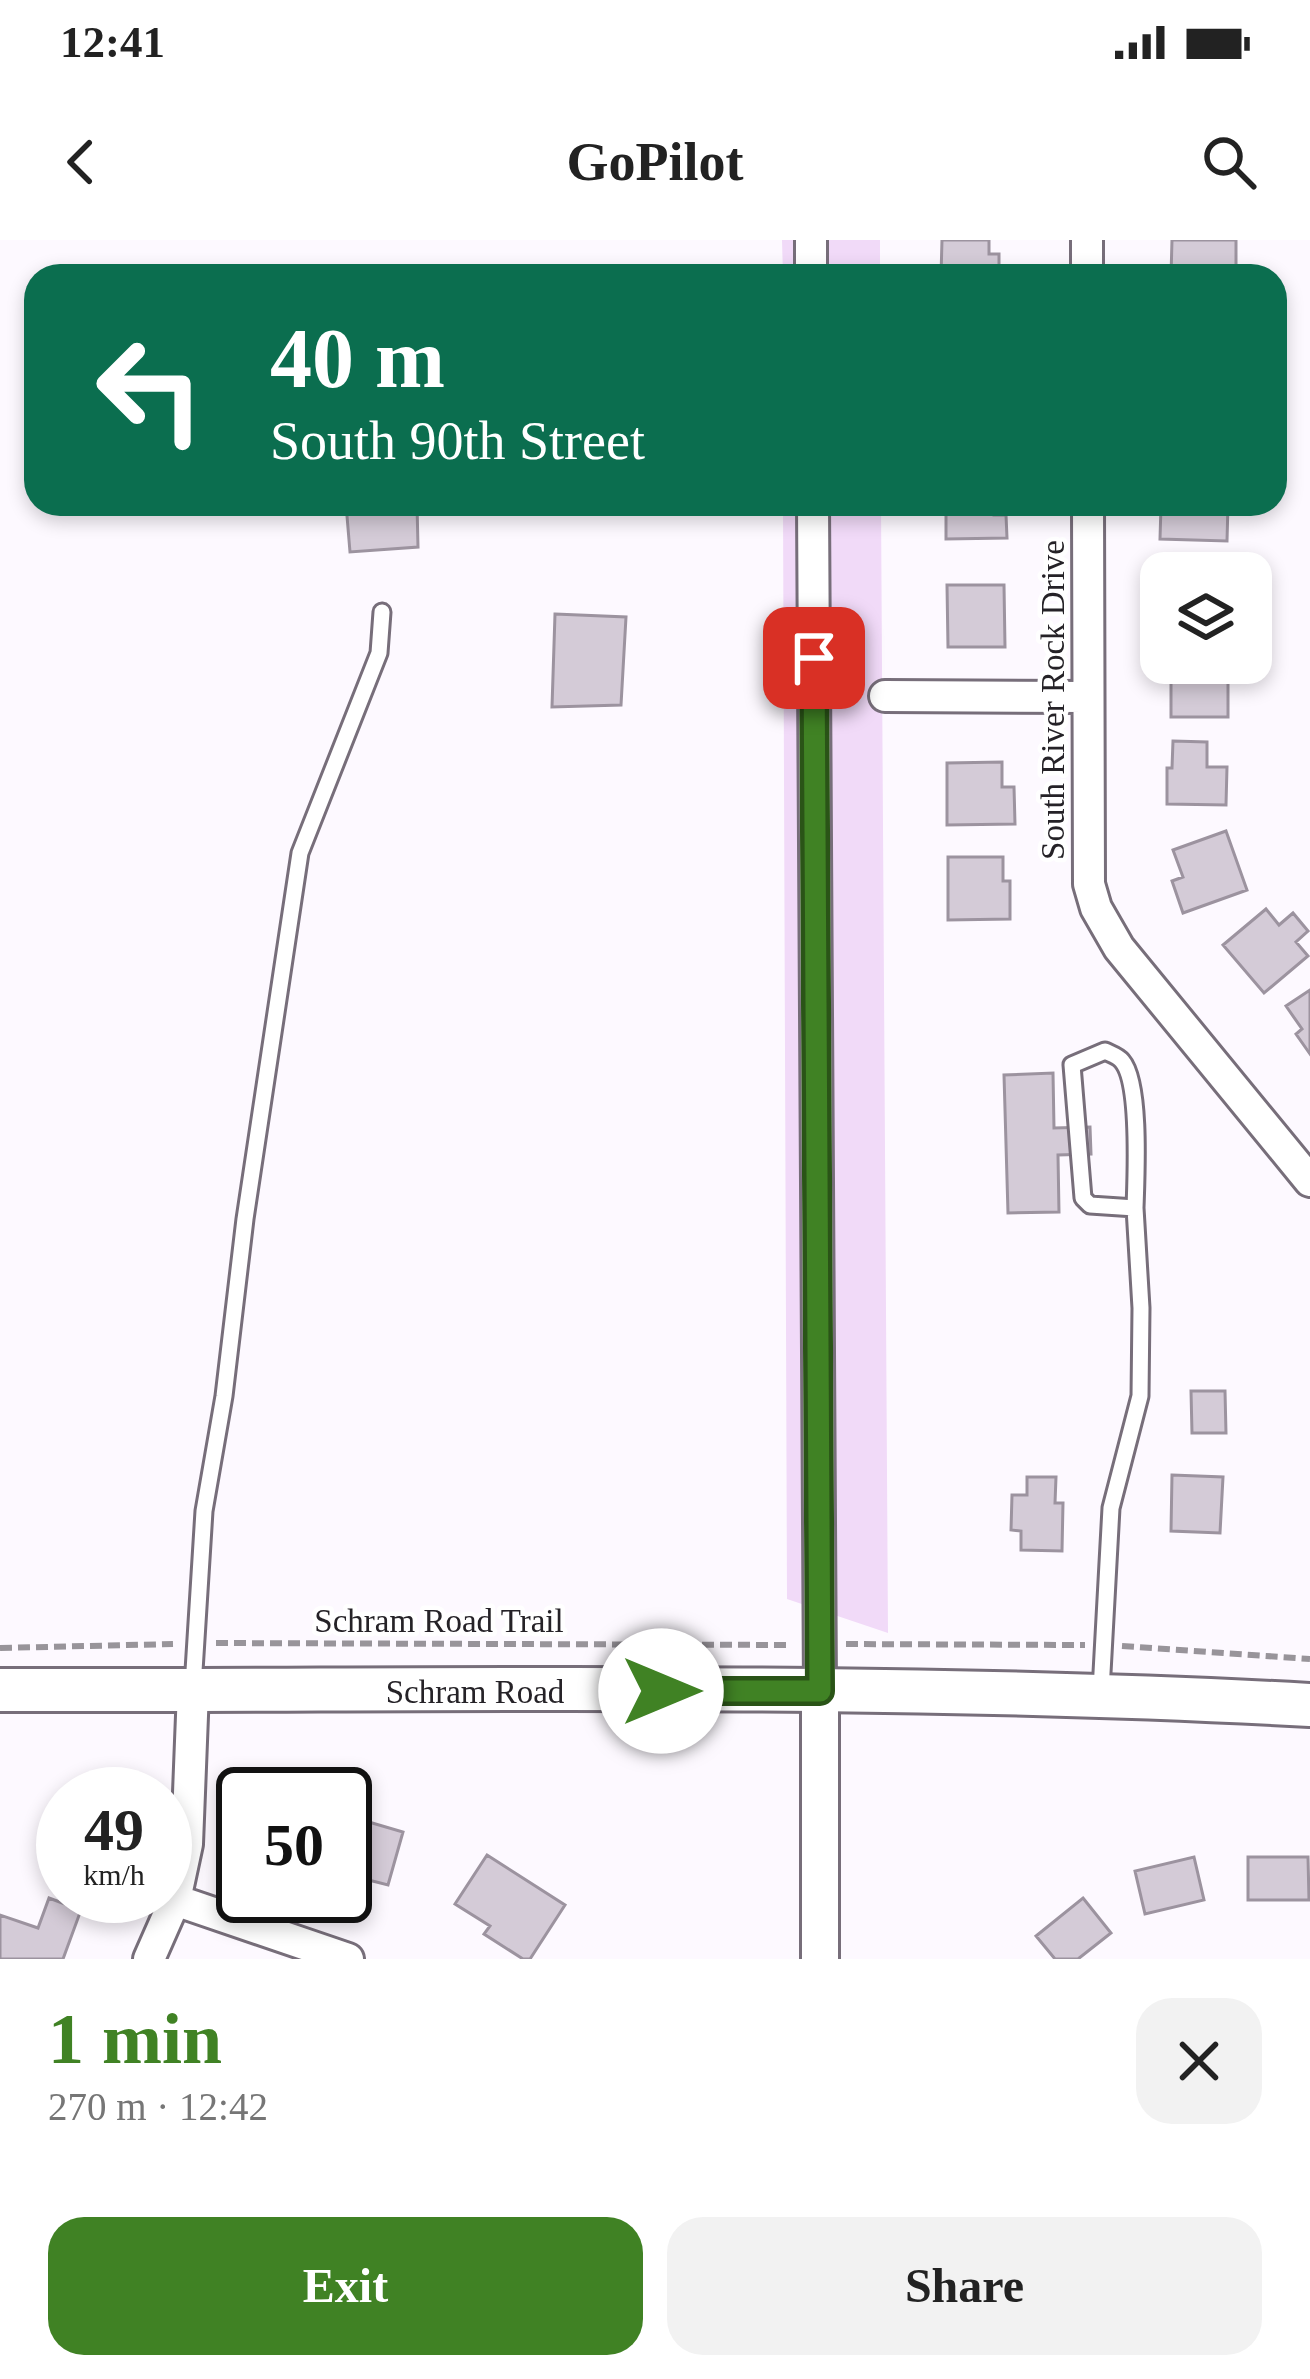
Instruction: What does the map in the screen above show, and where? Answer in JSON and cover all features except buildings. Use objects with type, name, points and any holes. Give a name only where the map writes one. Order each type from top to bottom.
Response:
[{"type":"main road","name":"Schram Road","points":[[0,1690],[1100,1694],[1310,1706]]},
{"type":"street","points":[[813,516],[820,1959]]},
{"type":"street","name":"South River Rock Drive","points":[[1088,516],[1089,884],[1096,908],[1119,948],[1310,1181]]},
{"type":"street","points":[[885,696],[1088,697]]},
{"type":"street","points":[[190,1767],[194,1690]]},
{"type":"street","points":[[192,1906],[348,1959]]},
{"type":"street","points":[[149,1959],[165,1923]]},
{"type":"lane","points":[[194,1690],[204,1511],[301,853],[379,653],[382,612]]},
{"type":"lane","points":[[1100,1694],[1111,1508],[1140,1396],[1141,1309],[1131,1082],[1122,1061],[1105,1051],[1072,1065],[1084,1198],[1090,1205],[1136,1208]]},
{"type":"path","name":"Schram Road Trail","points":[[0,1648],[194,1643],[1103,1646],[1310,1659]]},
{"type":"shaded area","points":[[782,240],[880,240],[880,264],[783,264]]},
{"type":"shaded area","points":[[783,516],[881,516],[888,1633],[787,1599]]},
{"type":"route","points":[[661,1691],[820,1691],[814,658]]}]
